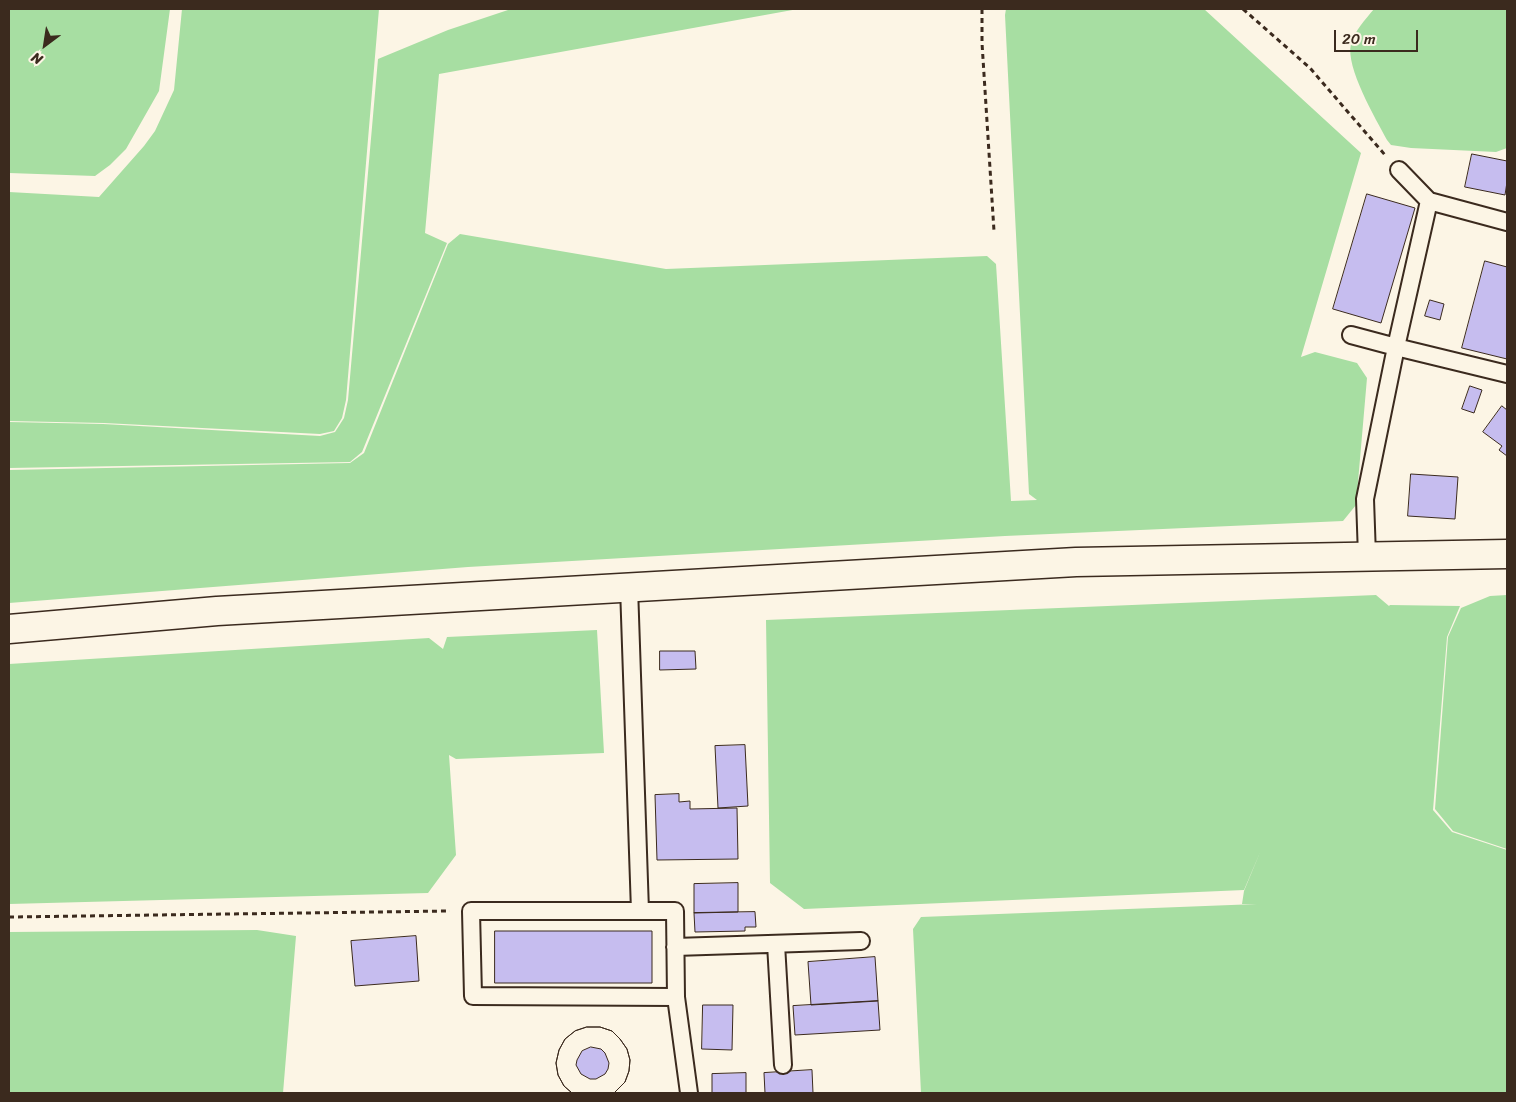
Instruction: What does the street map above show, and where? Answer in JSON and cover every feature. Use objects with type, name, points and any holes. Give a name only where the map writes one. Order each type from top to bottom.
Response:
[{"type":"street","points":[[9,629],[217,611],[1076,562],[1507,554]]},
{"type":"lane","points":[[1399,170],[1429,201],[1507,222]]},
{"type":"lane","points":[[1367,556],[1365,499],[1396,347],[1429,201]]},
{"type":"lane","points":[[1350,336],[1507,374]]},
{"type":"lane","points":[[628,587],[640,911]]},
{"type":"lane","points":[[676,997],[473,996],[471,911],[675,911],[676,997],[690,1093]]},
{"type":"lane","points":[[675,947],[861,941]]},
{"type":"lane","points":[[776,944],[783,1065]]},
{"type":"path","points":[[982,9],[982,44],[994,231]]},
{"type":"path","points":[[1243,9],[1310,68],[1399,170]]},
{"type":"path","points":[[9,917],[471,911]]},
{"type":"green space","points":[[9,9],[170,9],[159,91],[126,149],[110,165],[95,176],[9,173]]},
{"type":"green space","points":[[182,9],[379,9],[346,400],[342,418],[334,431],[320,434],[104,423],[9,421],[9,192],[99,197],[155,131],[174,90]]},
{"type":"green space","points":[[511,9],[798,9],[439,74],[425,233],[447,243],[362,452],[350,462],[9,468],[9,422],[103,424],[320,436],[335,432],[344,418],[348,400],[378,59],[448,30]]},
{"type":"green space","points":[[1006,9],[1204,9],[1361,153],[1301,357],[1315,352],[1357,363],[1367,378],[1356,505],[1343,521],[1005,536],[468,567],[9,603],[9,470],[350,463],[364,453],[448,244],[460,234],[666,269],[987,256],[996,264],[1011,501],[1037,500],[1029,494]]},
{"type":"green space","points":[[1374,9],[1507,9],[1507,148],[1496,152],[1411,148],[1391,145],[1363,93],[1350,54],[1355,34]]},
{"type":"green space","points":[[1376,595],[1389,606],[1460,606],[1447,637],[1433,810],[1452,832],[1507,850],[1507,1093],[921,1093],[913,929],[921,917],[1257,904],[1242,904],[1244,891],[1261,850],[1244,890],[804,909],[770,883],[766,620]]},
{"type":"green space","points":[[1507,595],[1507,849],[1453,831],[1435,809],[1448,637],[1461,608],[1490,596]]},
{"type":"green space","points":[[597,630],[604,753],[456,759],[449,755],[456,855],[428,893],[9,904],[9,664],[429,638],[443,649],[447,637]]},
{"type":"green space","points":[[257,930],[296,936],[283,1093],[9,1093],[9,932]]},
{"type":"building","points":[[1472,154],[1507,161],[1505,195],[1465,187]]},
{"type":"building","points":[[1367,194],[1415,208],[1381,323],[1333,309]]},
{"type":"building","points":[[1485,261],[1507,267],[1507,359],[1462,348]]},
{"type":"building","points":[[1430,300],[1444,304],[1440,320],[1425,316]]},
{"type":"building","points":[[1470,386],[1482,390],[1474,413],[1462,409]]},
{"type":"building","points":[[1502,406],[1507,410],[1507,456],[1499,450],[1502,446],[1483,432]]},
{"type":"building","points":[[1411,474],[1458,477],[1455,519],[1408,516]]},
{"type":"building","points":[[660,651],[695,651],[696,669],[660,670]]},
{"type":"building","points":[[745,745],[748,806],[718,808],[715,746]]},
{"type":"building","points":[[679,794],[679,802],[690,801],[690,809],[737,808],[738,859],[657,860],[655,795]]},
{"type":"building","points":[[738,883],[738,912],[694,913],[694,884]]},
{"type":"building","points":[[755,912],[756,927],[745,927],[745,931],[695,932],[694,913]]},
{"type":"building","points":[[495,931],[652,931],[652,983],[495,983]]},
{"type":"building","points":[[416,936],[419,981],[355,986],[351,941]]},
{"type":"building","points":[[875,957],[878,1001],[811,1005],[808,962]]},
{"type":"building","points":[[878,1001],[880,1030],[795,1035],[793,1006]]},
{"type":"building","points":[[703,1005],[733,1005],[732,1050],[702,1049]]},
{"type":"building","points":[[587,1027],[600,1027],[612,1031],[627,1049],[630,1060],[629,1071],[625,1082],[614,1093],[572,1093],[564,1086],[558,1075],[556,1063],[559,1050],[565,1039],[575,1031]],"holes":[[[591,1047],[601,1049],[609,1063],[605,1074],[596,1079],[590,1079],[581,1074],[576,1065],[582,1051]]]},
{"type":"building","points":[[587,1027],[600,1027],[612,1031],[627,1049],[630,1060],[629,1071],[625,1082],[614,1093],[572,1093],[564,1086],[558,1075],[556,1063],[559,1050],[565,1039],[575,1031]]},
{"type":"building","points":[[812,1070],[813,1093],[765,1093],[764,1073]]},
{"type":"building","points":[[746,1073],[746,1093],[712,1093],[712,1074]]}]
